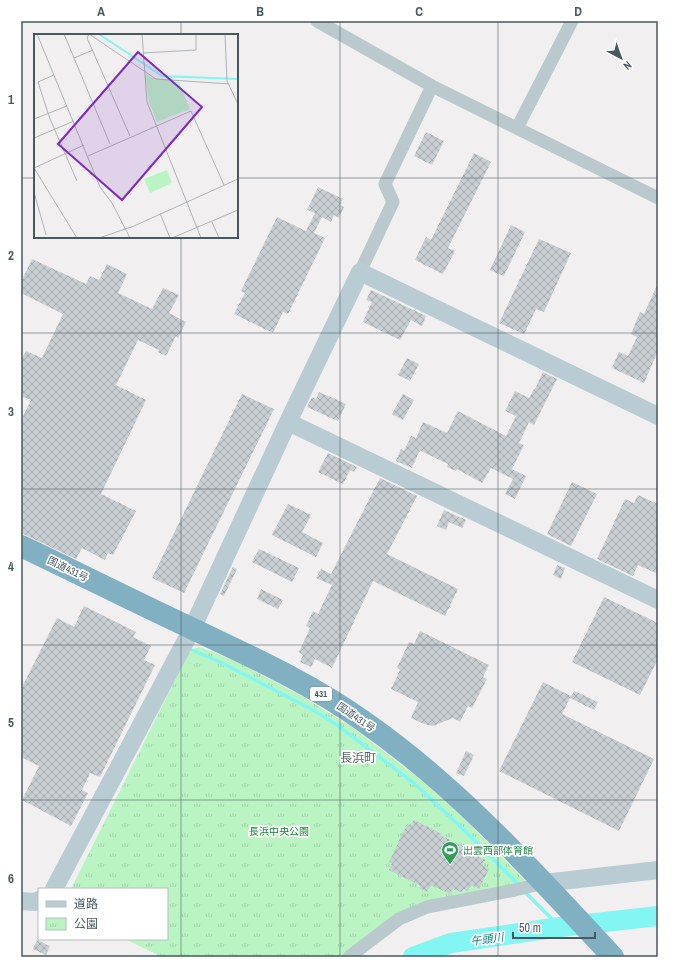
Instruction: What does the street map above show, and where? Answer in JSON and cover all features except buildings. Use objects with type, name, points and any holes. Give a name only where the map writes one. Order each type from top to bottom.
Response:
[{"type":"highway","name":"国道431号","points":[[21,546],[270,666],[320,693],[363,721],[422,766],[484,821],[536,885],[572,913],[613,957]]},
{"type":"street","points":[[316,21],[432,86],[658,198]]},
{"type":"street","points":[[517,128],[572,21]]},
{"type":"street","points":[[55,888],[192,629],[288,422],[393,202],[384,184],[432,86]]},
{"type":"street","points":[[360,272],[658,416]]},
{"type":"street","points":[[288,422],[658,600]]},
{"type":"street","points":[[349,957],[399,919],[427,907],[536,885],[658,870]]},
{"type":"street","points":[[21,902],[35,902],[38,900]]},
{"type":"green space","name":"長浜中央公園","points":[[200,647],[233,660],[300,695],[352,727],[421,780],[463,817],[525,881],[525,885],[422,902],[411,907],[339,957],[162,957],[127,940],[168,940],[168,888],[71,888],[188,654],[195,648]]},
{"type":"waterway","points":[[192,650],[222,663],[315,711],[337,725],[415,784],[519,885]]},
{"type":"waterway","points":[[525,892],[560,927]]},
{"type":"waterway","name":"午頭川","points":[[413,957],[451,943],[560,927],[658,916]]},
{"type":"place","name":"出雲西部体育館","points":[[450,865]]},
{"type":"district","name":"長浜町","points":[[358,758]]}]
